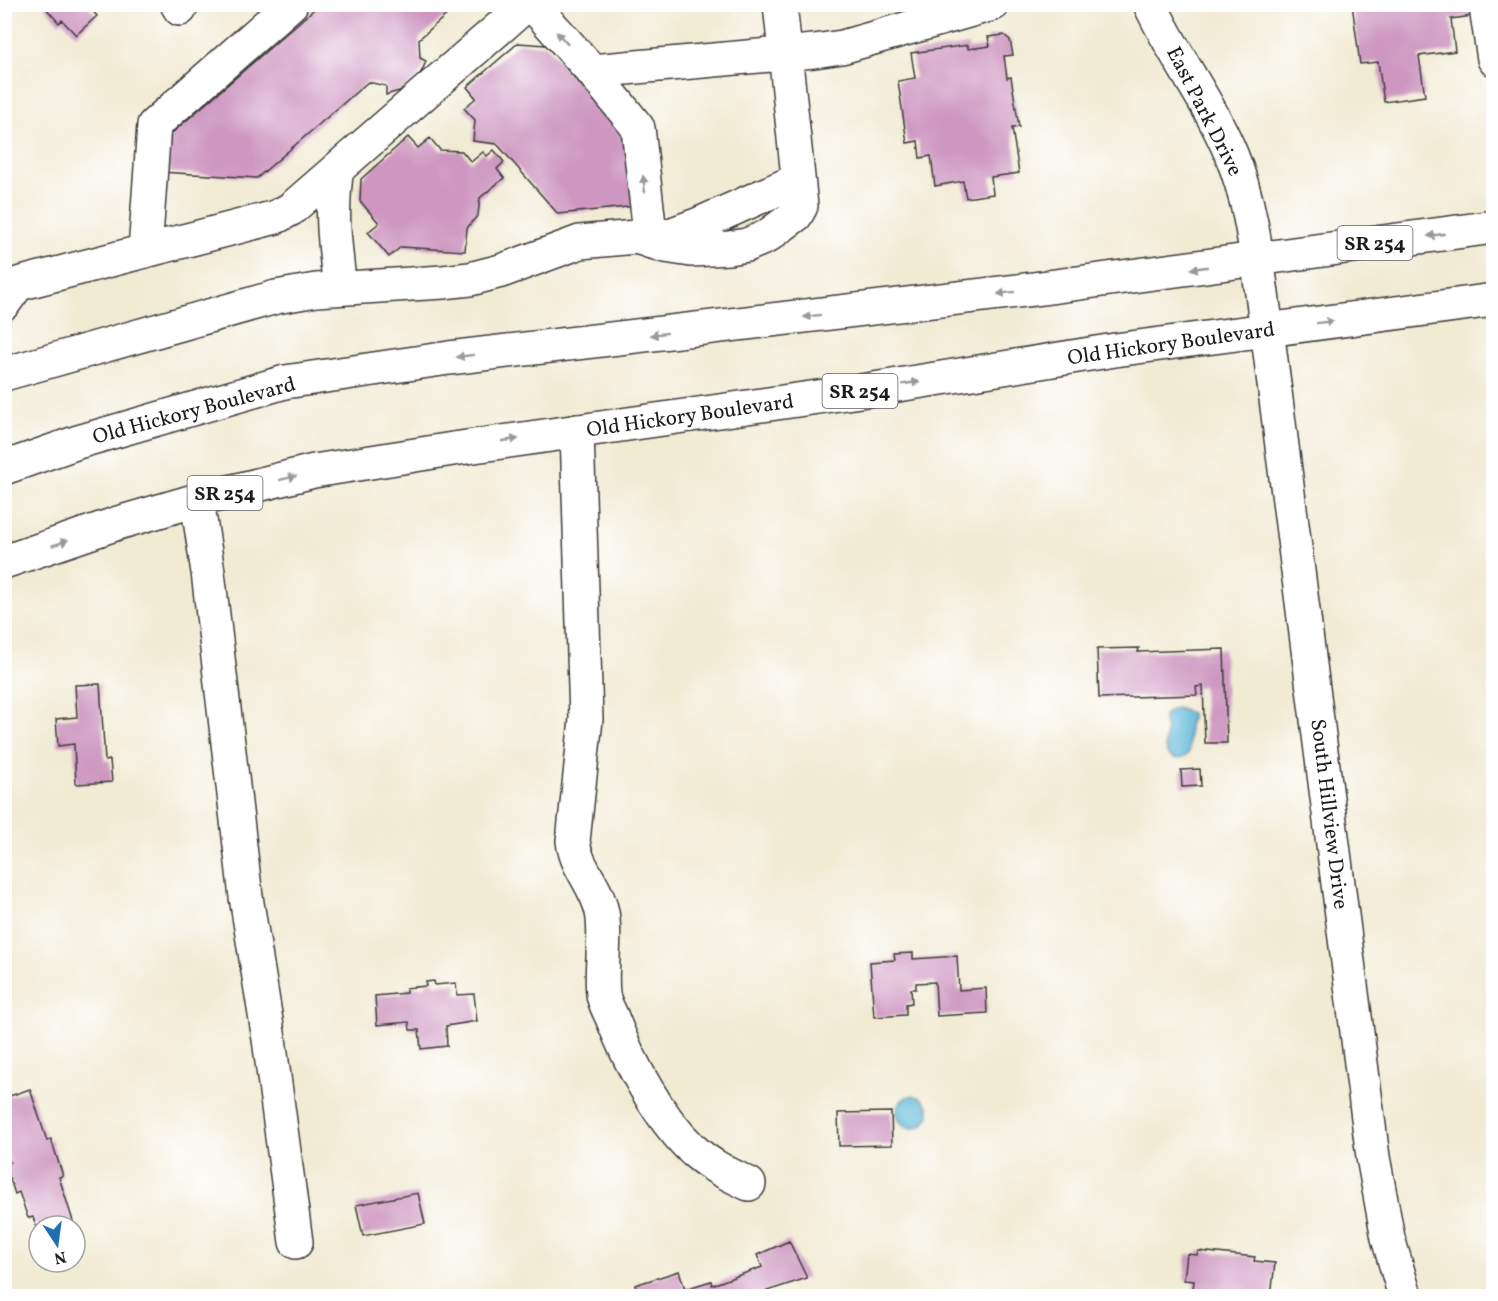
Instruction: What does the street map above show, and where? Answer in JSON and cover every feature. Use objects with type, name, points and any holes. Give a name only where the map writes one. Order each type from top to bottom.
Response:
[{"type":"main road","points":[[145,251],[154,125],[291,4]]},
{"type":"main road","points":[[4,303],[18,284],[276,217],[291,209],[527,4]]},
{"type":"main road","points":[[532,4],[592,71],[638,128],[651,242]]},
{"type":"main road","points":[[4,374],[276,297],[340,288],[470,279],[580,242],[636,237],[691,250],[747,245],[766,237],[796,215],[801,206],[780,4]]},
{"type":"main road","points":[[592,71],[842,47],[993,4]]},
{"type":"main road","name":"East Park Drive","points":[[1150,4],[1231,152],[1241,180],[1257,260],[1267,329]]},
{"type":"main road","points":[[1487,14],[1494,59]]},
{"type":"main road","points":[[338,169],[332,208],[340,288]]},
{"type":"main road","name":"Old Hickory Boulevard","points":[[4,468],[78,442],[285,382],[450,358],[1034,290],[1494,227]]},
{"type":"main road","name":"Old Hickory Boulevard","points":[[4,562],[118,523],[197,500],[314,471],[867,390],[1115,350],[1494,300]]},
{"type":"main road","name":"South Hillview Drive","points":[[1267,329],[1373,1157],[1388,1238],[1405,1296]]},
{"type":"main road","points":[[577,431],[586,719],[573,841],[577,861],[597,896],[602,911],[603,996],[634,1065],[671,1126],[690,1148],[706,1161],[749,1184]]},
{"type":"main road","points":[[197,500],[210,583],[246,897],[269,1039],[296,1242]]},
{"type":"water","points":[[1176,708],[1191,713],[1189,752],[1179,759],[1168,755],[1165,750],[1164,717]]},
{"type":"water","points":[[913,1096],[924,1101],[929,1112],[924,1123],[913,1128],[902,1123],[897,1112],[902,1101]]},
{"type":"building","points":[[42,4],[87,4],[97,16],[76,35],[62,20],[59,23]]},
{"type":"building","points":[[320,4],[459,4],[419,39],[420,58],[426,61],[414,82],[402,90],[386,95],[386,86],[368,82],[257,178],[161,172],[164,140]]},
{"type":"building","points":[[1352,4],[1494,4],[1494,13],[1451,19],[1455,51],[1419,56],[1425,96],[1384,102],[1378,62],[1360,64]]},
{"type":"building","points":[[1004,35],[1010,40],[1013,55],[1004,56],[1007,78],[1011,77],[1019,127],[1012,128],[1019,173],[991,177],[993,194],[966,198],[963,181],[935,186],[931,156],[920,158],[918,141],[907,143],[898,81],[915,78],[911,53],[968,45],[968,49],[990,46],[988,37]]},
{"type":"building","points":[[518,43],[546,45],[630,141],[637,206],[558,214],[497,144],[473,141],[475,120],[464,108],[476,98],[467,87]]},
{"type":"building","points":[[408,137],[418,148],[430,138],[440,150],[462,151],[471,162],[483,152],[487,156],[494,150],[504,162],[497,169],[504,178],[480,198],[478,215],[467,228],[465,251],[401,247],[389,257],[368,232],[379,223],[360,201],[361,179]]},
{"type":"building","points":[[1139,648],[1138,652],[1224,649],[1227,743],[1205,743],[1203,686],[1196,687],[1197,695],[1099,698],[1097,649]]},
{"type":"building","points":[[100,684],[105,761],[110,760],[112,782],[76,784],[74,744],[58,746],[56,719],[77,717],[75,685]]},
{"type":"building","points":[[1200,769],[1201,786],[1182,787],[1181,770]]},
{"type":"building","points":[[913,953],[913,959],[957,956],[959,990],[986,988],[987,1013],[937,1016],[935,982],[916,983],[916,989],[911,989],[912,1003],[906,1004],[906,1015],[874,1017],[870,962],[895,960],[894,954]]},
{"type":"building","points":[[434,981],[435,985],[456,983],[457,995],[474,994],[477,1021],[446,1026],[447,1046],[421,1049],[419,1030],[410,1030],[409,1022],[377,1025],[375,996],[406,993],[406,988],[426,986],[426,982]]},
{"type":"building","points":[[30,1089],[47,1141],[51,1139],[63,1176],[59,1177],[71,1214],[27,1215],[19,1192],[15,1194],[5,1164],[10,1162],[4,1144],[4,1098]]},
{"type":"building","points":[[891,1112],[892,1145],[839,1146],[838,1113]]},
{"type":"building","points":[[418,1193],[425,1224],[363,1236],[356,1205]]},
{"type":"building","points":[[789,1241],[807,1278],[752,1296],[638,1296],[635,1285],[679,1271],[685,1289],[711,1281],[712,1285],[762,1267],[757,1255]]},
{"type":"building","points":[[1198,1251],[1255,1257],[1254,1261],[1275,1263],[1271,1296],[1192,1296],[1194,1281],[1184,1280],[1187,1254],[1197,1255]]}]
